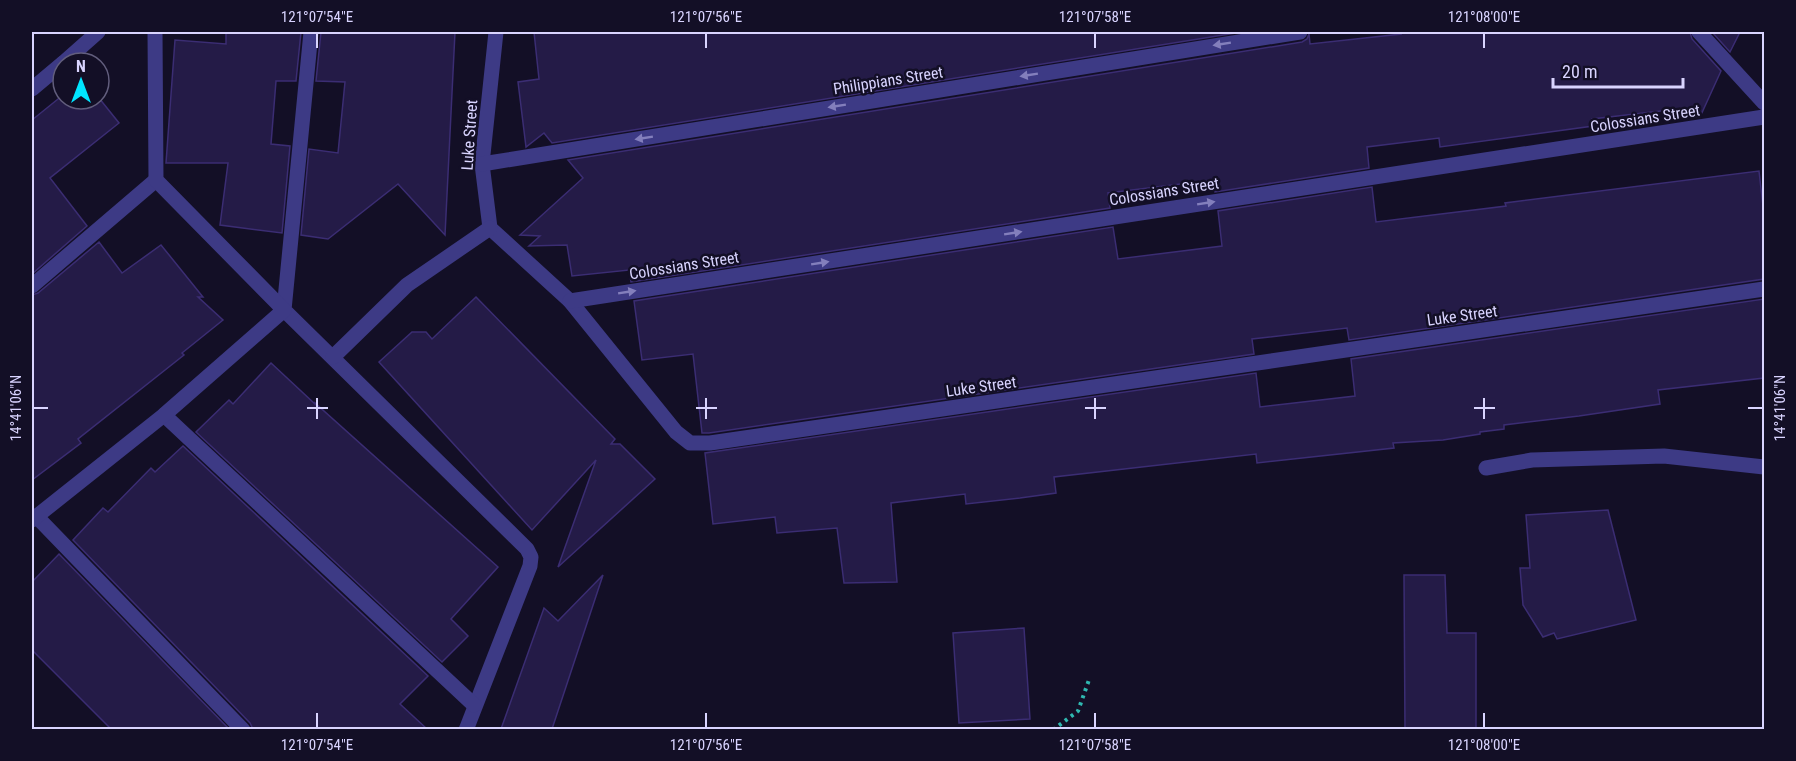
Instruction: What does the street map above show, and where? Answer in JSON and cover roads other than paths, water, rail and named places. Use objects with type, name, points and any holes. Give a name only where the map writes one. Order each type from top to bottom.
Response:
[{"type":"street","points":[[77,51],[98,32]]},
{"type":"street","points":[[155,32],[156,180],[284,310],[527,549],[531,557],[530,566],[466,729]]},
{"type":"street","points":[[243,729],[34,518],[164,415],[284,310],[312,32]]},
{"type":"street","name":"Luke Street","points":[[496,32],[482,164],[490,228],[570,301],[676,432],[690,443],[710,444],[1764,289]]},
{"type":"street","name":"Philippians Street","points":[[482,164],[1300,32]]},
{"type":"street","points":[[1699,32],[1764,103]]},
{"type":"street","points":[[32,89],[51,73]]},
{"type":"street","name":"Colossians Street","points":[[570,301],[1764,117]]},
{"type":"street","points":[[32,286],[156,180]]},
{"type":"street","points":[[333,357],[407,285],[490,228]]},
{"type":"street","points":[[164,415],[474,705]]},
{"type":"street","points":[[1486,468],[1532,460],[1664,456],[1764,467]]}]
